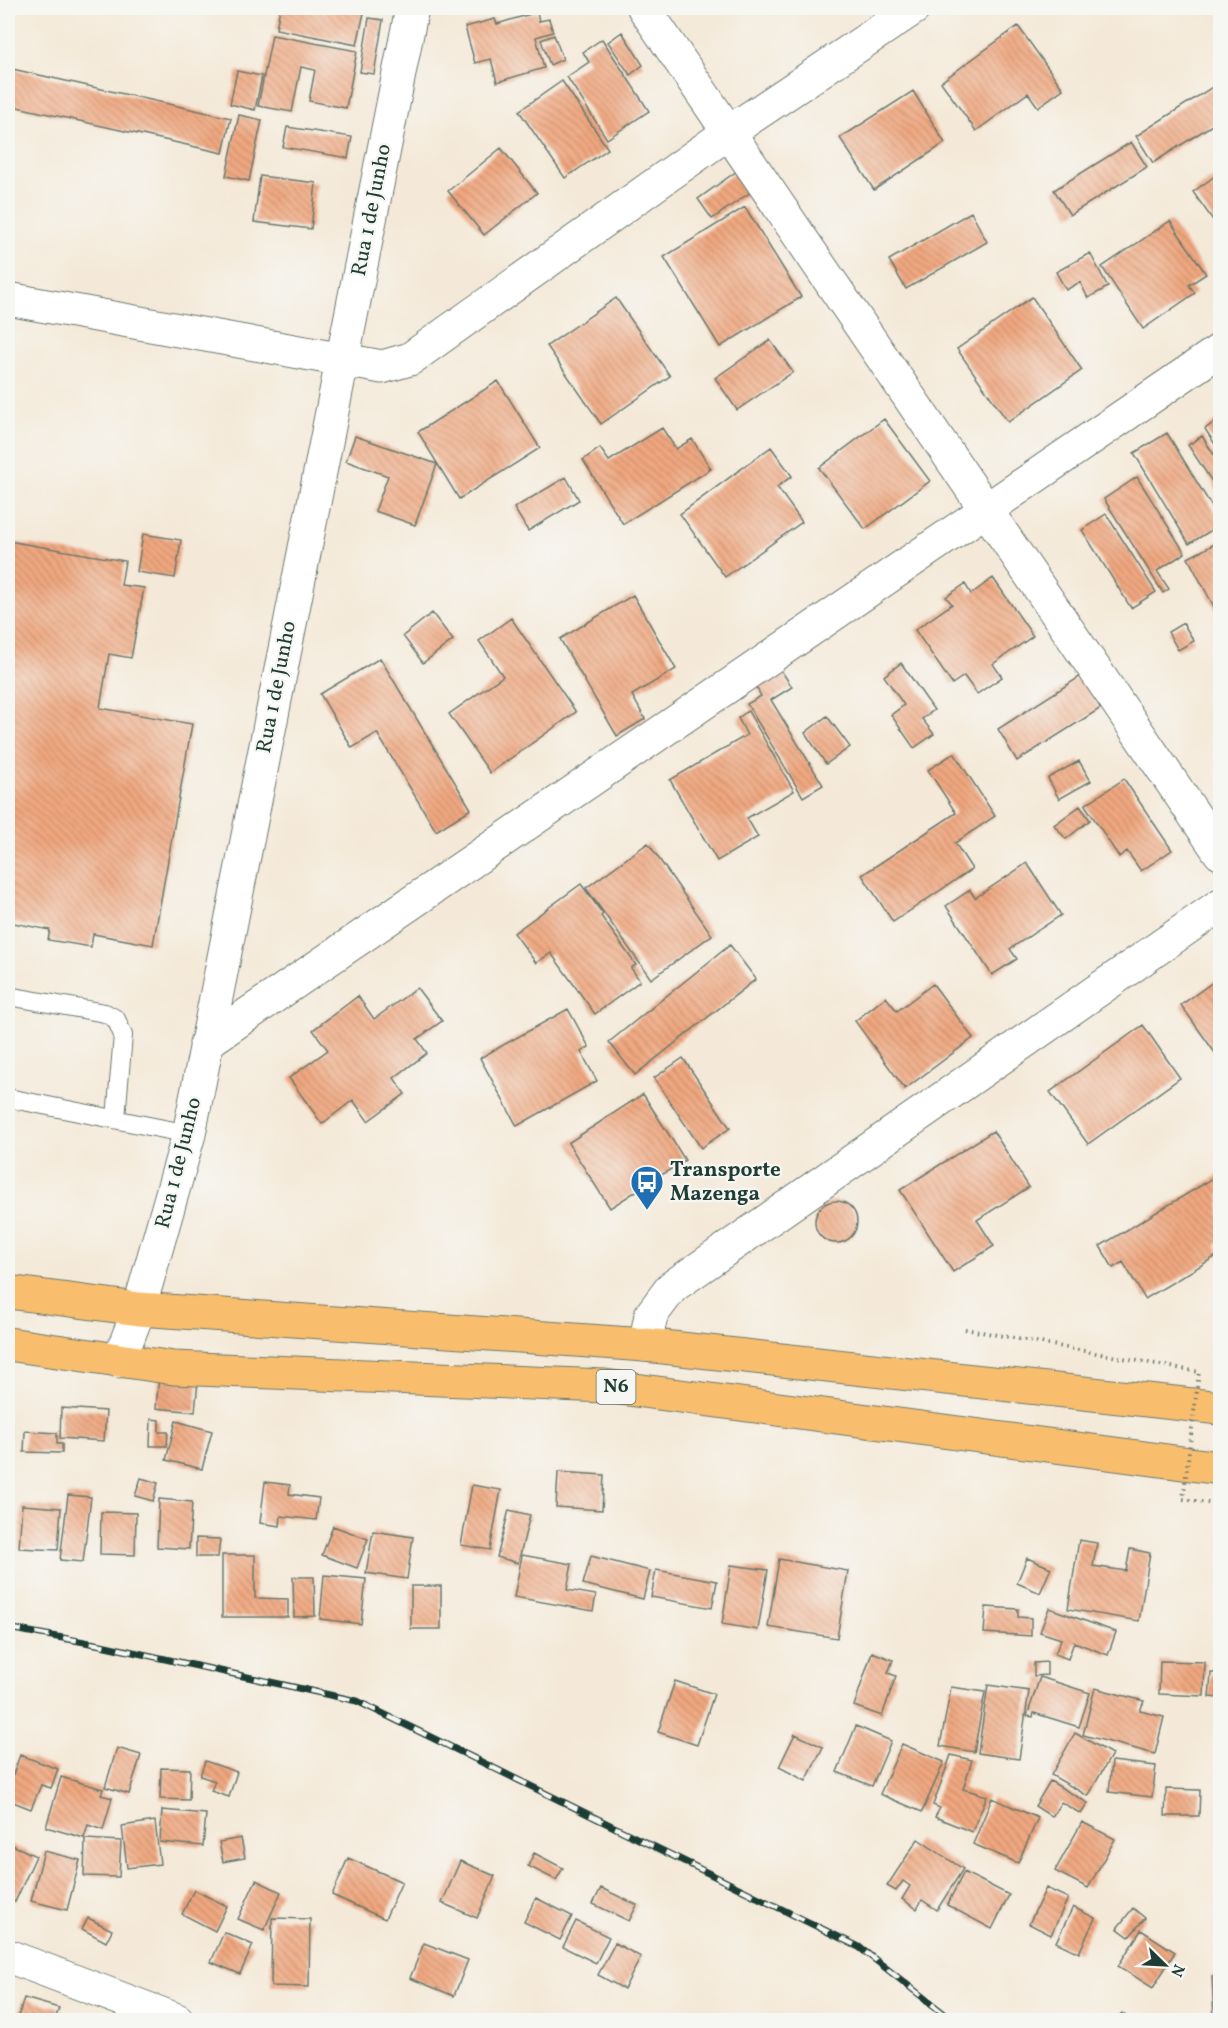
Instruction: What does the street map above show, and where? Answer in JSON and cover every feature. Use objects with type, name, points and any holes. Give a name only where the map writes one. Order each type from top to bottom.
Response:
[{"type":"highway","name":"N6","points":[[8,1292],[139,1309],[645,1345],[1221,1408]]},
{"type":"highway","name":"N6","points":[[8,1344],[174,1368],[605,1386],[1221,1468]]},
{"type":"street","name":"Rua 1 de Junho","points":[[119,1361],[139,1309],[189,1134],[412,8]]},
{"type":"street","points":[[644,8],[1221,853]]},
{"type":"street","points":[[8,299],[382,367],[410,359],[729,132],[914,8]]},
{"type":"street","points":[[206,1043],[1221,350]]},
{"type":"street","points":[[645,1345],[651,1315],[672,1287],[1221,905]]},
{"type":"street","points":[[8,1956],[177,2020]]},
{"type":"lane","points":[[8,996],[105,1013],[116,1019],[123,1035],[116,1118]]},
{"type":"lane","points":[[8,1098],[189,1134]]},
{"type":"path","points":[[965,1329],[1199,1372],[1183,1499],[1221,1505]]},
{"type":"building","points":[[280,8],[365,8],[357,45],[276,29]]},
{"type":"building","points":[[537,12],[539,21],[549,19],[553,32],[536,37],[544,68],[497,82],[491,59],[475,63],[465,27],[495,19],[497,24]]},
{"type":"building","points":[[369,18],[383,20],[374,74],[360,72]]},
{"type":"building","points":[[1018,26],[1063,89],[1038,107],[1028,93],[976,131],[941,82]]},
{"type":"building","points":[[622,32],[643,65],[630,75],[608,42]]},
{"type":"building","points":[[272,35],[357,51],[346,108],[309,101],[315,70],[301,67],[292,112],[258,106]]},
{"type":"building","points":[[554,35],[563,59],[550,65],[541,40]]},
{"type":"building","points":[[602,39],[649,111],[607,139],[567,77],[589,62],[583,52]]},
{"type":"building","points":[[8,68],[231,118],[223,153],[8,105]]},
{"type":"building","points":[[237,71],[262,76],[255,110],[230,104]]},
{"type":"building","points":[[562,81],[608,149],[565,178],[519,111]]},
{"type":"building","points":[[1220,82],[1220,120],[1153,163],[1136,136]]},
{"type":"building","points":[[913,91],[945,143],[874,190],[840,138]]},
{"type":"building","points":[[239,115],[262,120],[249,181],[226,176]]},
{"type":"building","points":[[287,127],[352,137],[348,158],[283,147]]},
{"type":"building","points":[[1131,142],[1147,167],[1070,215],[1054,190]]},
{"type":"building","points":[[501,148],[537,193],[484,235],[448,191]]},
{"type":"building","points":[[737,171],[752,191],[712,219],[698,199]]},
{"type":"building","points":[[260,176],[316,183],[311,229],[254,222]]},
{"type":"building","points":[[1215,176],[1220,184],[1220,230],[1193,192]]},
{"type":"building","points":[[745,207],[801,297],[720,347],[664,257]]},
{"type":"building","points":[[971,212],[987,242],[906,289],[889,260]]},
{"type":"building","points":[[1170,221],[1206,274],[1189,285],[1195,293],[1143,329],[1102,267]]},
{"type":"building","points":[[1090,253],[1108,287],[1088,298],[1080,282],[1066,290],[1056,272]]},
{"type":"building","points":[[1032,297],[1082,370],[1008,422],[957,349]]},
{"type":"building","points":[[616,298],[670,376],[601,424],[547,346]]},
{"type":"building","points":[[770,340],[793,372],[737,410],[715,378]]},
{"type":"building","points":[[498,381],[540,448],[459,499],[418,432]]},
{"type":"building","points":[[1220,418],[1220,452],[1205,429]]},
{"type":"building","points":[[884,419],[930,481],[865,529],[819,468]]},
{"type":"building","points":[[662,428],[676,449],[692,439],[711,469],[623,524],[583,460],[600,448],[609,461]]},
{"type":"building","points":[[1167,433],[1220,520],[1220,525],[1189,544],[1134,453]]},
{"type":"building","points":[[355,436],[437,464],[415,525],[375,511],[388,476],[346,461]]},
{"type":"building","points":[[1202,436],[1220,464],[1220,494],[1188,445]]},
{"type":"building","points":[[771,447],[792,476],[777,487],[802,522],[725,577],[680,514]]},
{"type":"building","points":[[566,477],[579,500],[528,531],[514,508]]},
{"type":"building","points":[[1137,477],[1185,553],[1157,571],[1169,589],[1163,593],[1104,499]]},
{"type":"building","points":[[1106,514],[1156,592],[1131,608],[1082,530]]},
{"type":"building","points":[[143,534],[181,540],[175,578],[137,572]]},
{"type":"building","points":[[8,541],[125,561],[121,585],[144,588],[131,658],[109,654],[100,708],[192,724],[153,945],[93,934],[91,947],[48,940],[50,930],[8,922]]},
{"type":"building","points":[[1220,541],[1220,618],[1188,558]]},
{"type":"building","points":[[993,578],[1033,636],[993,664],[1002,677],[977,694],[964,676],[952,684],[915,630],[952,604],[946,597],[965,584],[971,594]]},
{"type":"building","points":[[633,595],[676,669],[632,695],[645,719],[617,736],[560,639]]},
{"type":"building","points":[[432,613],[453,640],[423,663],[403,636]]},
{"type":"building","points":[[511,618],[576,712],[490,773],[449,714],[503,676],[479,641]]},
{"type":"building","points":[[1183,623],[1194,641],[1178,650],[1168,632]]},
{"type":"building","points":[[380,658],[471,809],[436,831],[377,733],[352,748],[320,694]]},
{"type":"building","points":[[901,663],[934,710],[922,719],[934,734],[914,748],[891,715],[904,705],[884,676]]},
{"type":"building","points":[[777,664],[792,687],[771,700],[823,785],[803,797],[747,704],[761,696],[752,680]]},
{"type":"building","points":[[1081,676],[1101,708],[1017,761],[998,729]]},
{"type":"building","points":[[748,711],[794,791],[747,818],[758,837],[717,861],[670,780],[747,735],[738,718]]},
{"type":"building","points":[[827,716],[850,747],[826,764],[805,733]]},
{"type":"building","points":[[954,753],[995,816],[955,843],[972,869],[893,922],[862,875],[956,813],[928,770]]},
{"type":"building","points":[[1079,761],[1091,781],[1059,799],[1048,778]]},
{"type":"building","points":[[1124,779],[1172,850],[1141,871],[1127,851],[1119,857],[1085,805]]},
{"type":"building","points":[[1080,806],[1090,820],[1066,839],[1054,825]]},
{"type":"building","points":[[648,843],[712,935],[651,979],[586,888]]},
{"type":"building","points":[[1027,863],[1061,915],[1010,949],[1017,959],[992,975],[946,906],[970,890],[975,898]]},
{"type":"building","points":[[581,884],[636,965],[631,968],[640,981],[595,1014],[551,953],[536,963],[514,933]]},
{"type":"building","points":[[730,945],[756,979],[635,1075],[609,1042]]},
{"type":"building","points":[[1220,977],[1220,1055],[1218,1057],[1181,1005]]},
{"type":"building","points":[[933,984],[973,1038],[905,1089],[855,1021],[886,997],[897,1011]]},
{"type":"building","points":[[417,988],[442,1021],[417,1039],[427,1053],[394,1078],[405,1094],[368,1121],[353,1100],[322,1124],[289,1078],[328,1050],[313,1030],[358,996],[374,1019]]},
{"type":"building","points":[[568,1009],[589,1047],[581,1052],[597,1081],[517,1126],[480,1058]]},
{"type":"building","points":[[1143,1025],[1180,1078],[1088,1144],[1050,1092]]},
{"type":"building","points":[[683,1058],[730,1128],[701,1148],[654,1078]]},
{"type":"building","points":[[643,1094],[685,1160],[610,1208],[568,1143]]},
{"type":"building","points":[[993,1131],[1029,1187],[977,1220],[994,1246],[953,1272],[900,1190]]},
{"type":"building","points":[[1220,1174],[1220,1241],[1216,1244],[1220,1254],[1145,1299],[1123,1262],[1113,1268],[1100,1246]]},
{"type":"building","points":[[836,1201],[851,1207],[857,1222],[851,1237],[836,1243],[821,1237],[815,1222],[821,1207]]},
{"type":"building","points":[[159,1377],[198,1381],[195,1412],[156,1408]]},
{"type":"building","points":[[61,1408],[106,1411],[104,1441],[60,1438]]},
{"type":"building","points":[[151,1419],[159,1420],[159,1432],[168,1432],[167,1446],[150,1446]]},
{"type":"building","points":[[176,1421],[212,1431],[202,1469],[166,1460]]},
{"type":"building","points":[[25,1431],[57,1433],[57,1444],[62,1444],[62,1453],[24,1452]]},
{"type":"building","points":[[558,1472],[604,1475],[602,1510],[556,1507]]},
{"type":"building","points":[[141,1478],[158,1483],[153,1501],[135,1496]]},
{"type":"building","points":[[265,1482],[290,1485],[289,1494],[319,1498],[316,1520],[281,1516],[280,1526],[260,1523]]},
{"type":"building","points":[[472,1485],[501,1490],[490,1550],[461,1545]]},
{"type":"building","points":[[68,1495],[91,1497],[83,1562],[60,1560]]},
{"type":"building","points":[[159,1499],[192,1502],[189,1549],[157,1547]]},
{"type":"building","points":[[22,1505],[61,1508],[58,1550],[19,1548]]},
{"type":"building","points":[[509,1510],[530,1515],[518,1563],[497,1557]]},
{"type":"building","points":[[101,1512],[136,1513],[135,1555],[100,1554]]},
{"type":"building","points":[[333,1526],[368,1539],[357,1568],[322,1555]]},
{"type":"building","points":[[373,1531],[413,1537],[407,1579],[366,1573]]},
{"type":"building","points":[[196,1538],[220,1539],[218,1557],[196,1557]]},
{"type":"building","points":[[1079,1540],[1097,1543],[1093,1566],[1126,1571],[1130,1549],[1150,1553],[1139,1621],[1068,1609]]},
{"type":"building","points":[[222,1555],[255,1555],[255,1598],[288,1599],[288,1617],[222,1617]]},
{"type":"building","points":[[522,1555],[572,1564],[567,1590],[596,1595],[593,1611],[514,1597]]},
{"type":"building","points":[[591,1556],[650,1571],[643,1599],[583,1584]]},
{"type":"building","points":[[1027,1558],[1051,1568],[1040,1593],[1017,1583]]},
{"type":"building","points":[[779,1559],[848,1571],[837,1638],[768,1627]]},
{"type":"building","points":[[731,1565],[768,1570],[758,1630],[722,1624]]},
{"type":"building","points":[[656,1570],[717,1581],[712,1608],[651,1597]]},
{"type":"building","points":[[324,1575],[366,1579],[361,1624],[320,1619]]},
{"type":"building","points":[[293,1577],[314,1577],[315,1616],[294,1617]]},
{"type":"building","points":[[411,1586],[441,1586],[441,1629],[411,1629]]},
{"type":"building","points":[[986,1607],[1018,1609],[1018,1617],[1031,1618],[1031,1636],[984,1633]]},
{"type":"building","points":[[1049,1608],[1116,1632],[1108,1655],[1074,1642],[1068,1659],[1055,1654],[1061,1639],[1040,1632]]},
{"type":"building","points":[[872,1652],[893,1660],[888,1673],[896,1676],[882,1716],[854,1706]]},
{"type":"building","points":[[1160,1661],[1205,1662],[1204,1696],[1159,1694]]},
{"type":"building","points":[[1047,1662],[1047,1675],[1034,1676],[1034,1663]]},
{"type":"building","points":[[1211,1673],[1220,1673],[1220,1698],[1209,1697]]},
{"type":"building","points":[[1040,1677],[1090,1693],[1079,1727],[1034,1713],[1033,1717],[1027,1716]]},
{"type":"building","points":[[675,1681],[714,1694],[697,1745],[658,1732]]},
{"type":"building","points":[[988,1685],[1029,1691],[1019,1759],[978,1753]]},
{"type":"building","points":[[951,1687],[985,1692],[974,1752],[940,1746]]},
{"type":"building","points":[[1095,1688],[1144,1701],[1140,1711],[1164,1717],[1155,1754],[1083,1735]]},
{"type":"building","points":[[856,1726],[891,1741],[872,1786],[837,1772]]},
{"type":"building","points":[[1075,1733],[1112,1754],[1088,1796],[1051,1775]]},
{"type":"building","points":[[795,1734],[823,1747],[806,1781],[779,1767]]},
{"type":"building","points":[[902,1744],[944,1762],[922,1812],[880,1794]]},
{"type":"building","points":[[117,1748],[141,1755],[129,1794],[105,1787]]},
{"type":"building","points":[[20,1755],[58,1769],[51,1788],[41,1785],[31,1809],[8,1800],[8,1788]]},
{"type":"building","points":[[951,1755],[972,1760],[963,1789],[987,1796],[972,1832],[935,1817],[940,1808],[933,1805]]},
{"type":"building","points":[[205,1761],[237,1772],[229,1797],[211,1791],[215,1781],[200,1776]]},
{"type":"building","points":[[1112,1761],[1156,1766],[1152,1797],[1109,1792]]},
{"type":"building","points":[[161,1768],[190,1769],[189,1800],[160,1799]]},
{"type":"building","points":[[61,1777],[103,1789],[101,1795],[112,1798],[103,1830],[88,1825],[84,1838],[46,1827]]},
{"type":"building","points":[[1050,1781],[1088,1803],[1081,1814],[1061,1802],[1052,1817],[1035,1806]]},
{"type":"building","points":[[1166,1789],[1200,1790],[1199,1816],[1165,1816]]},
{"type":"building","points":[[992,1798],[1038,1818],[1018,1863],[973,1844]]},
{"type":"building","points":[[162,1810],[206,1814],[203,1846],[160,1842]]},
{"type":"building","points":[[155,1821],[160,1864],[127,1868],[122,1826]]},
{"type":"building","points":[[1082,1822],[1115,1839],[1088,1888],[1055,1871]]},
{"type":"building","points":[[241,1838],[245,1858],[223,1862],[219,1842]]},
{"type":"building","points":[[85,1839],[121,1841],[119,1877],[84,1876]]},
{"type":"building","points":[[918,1839],[963,1869],[937,1910],[922,1900],[917,1909],[902,1899],[910,1886],[903,1881],[896,1891],[887,1886]]},
{"type":"building","points":[[8,1843],[36,1856],[15,1902],[8,1899]]},
{"type":"building","points":[[44,1851],[80,1860],[67,1910],[31,1901]]},
{"type":"building","points":[[534,1853],[563,1868],[556,1880],[528,1866]]},
{"type":"building","points":[[348,1858],[402,1882],[385,1919],[332,1895]]},
{"type":"building","points":[[460,1861],[495,1876],[477,1918],[442,1903]]},
{"type":"building","points":[[964,1872],[1009,1895],[992,1929],[947,1905]]},
{"type":"building","points":[[256,1880],[281,1892],[264,1930],[238,1919]]},
{"type":"building","points":[[601,1888],[637,1905],[629,1921],[593,1904]]},
{"type":"building","points":[[1046,1888],[1068,1898],[1051,1935],[1029,1924]]},
{"type":"building","points":[[194,1890],[227,1906],[215,1931],[182,1914]]},
{"type":"building","points":[[536,1898],[572,1916],[560,1940],[524,1922]]},
{"type":"building","points":[[1073,1907],[1095,1918],[1079,1953],[1056,1942]]},
{"type":"building","points":[[1133,1908],[1145,1918],[1129,1937],[1117,1928]]},
{"type":"building","points":[[88,1918],[112,1930],[106,1942],[82,1929]]},
{"type":"building","points":[[272,1918],[310,1919],[309,1987],[271,1986]]},
{"type":"building","points":[[576,1921],[609,1937],[596,1963],[563,1947]]},
{"type":"building","points":[[1141,1930],[1175,1952],[1153,1988],[1118,1966]]},
{"type":"building","points":[[224,1932],[253,1945],[240,1974],[211,1962]]},
{"type":"building","points":[[424,1943],[468,1960],[454,1996],[410,1978]]},
{"type":"building","points":[[615,1943],[641,1957],[624,1989],[598,1975]]},
{"type":"building","points":[[1212,1976],[1220,1976],[1220,2020],[1214,2020]]},
{"type":"building","points":[[24,1998],[59,2008],[55,2020],[17,2020]]},
{"type":"building","points":[[1122,2013],[1131,2020],[1115,2020]]},
{"type":"railway","points":[[8,1628],[101,1645],[357,1701],[859,1947],[952,2020]]},
{"type":"place","name":"Transporte Mazenga","points":[[647,1211]]}]
